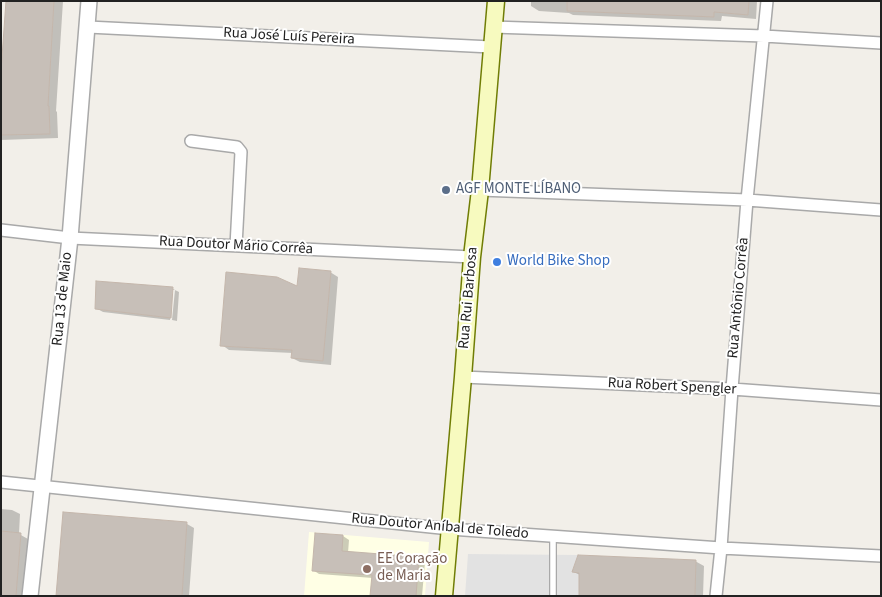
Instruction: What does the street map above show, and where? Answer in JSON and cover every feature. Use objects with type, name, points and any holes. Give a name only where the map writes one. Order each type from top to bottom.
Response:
[{"type":"main road","name":"Rua Rui Barbosa","points":[[444,596],[472,257],[480,190],[496,1]]},
{"type":"street","name":"Rua 13 de Maio","points":[[30,596],[70,238],[89,1]]},
{"type":"street","name":"Rua Antônio Corrêa","points":[[716,596],[747,200],[767,1]]},
{"type":"street","points":[[493,26],[764,36],[881,43]]},
{"type":"street","name":"Rua José Luís Pereira","points":[[88,27],[491,47]]},
{"type":"street","points":[[191,141],[237,147],[241,152],[236,246]]},
{"type":"street","points":[[480,190],[747,200],[881,210]]},
{"type":"street","name":"Rua Doutor Mário Corrêa","points":[[1,230],[70,238],[472,257]]},
{"type":"street","name":"Rua Robert Spengler","points":[[463,377],[732,390],[881,400]]},
{"type":"street","name":"Rua Doutor Aníbal de Toledo","points":[[1,482],[450,529],[721,548],[881,556]]},
{"type":"lane","points":[[553,596],[554,536]]},
{"type":"shaded area","name":"EE Coração de Maria","points":[[309,532],[429,542],[425,596],[304,596]]},
{"type":"shaded area","points":[[468,554],[578,555],[573,570],[579,573],[579,596],[465,596]]},
{"type":"building","points":[[6,1],[54,1],[48,106],[50,134],[1,135],[1,71]]},
{"type":"building","points":[[567,1],[749,1],[748,15],[714,12],[714,17],[567,11]]},
{"type":"building","points":[[299,268],[331,271],[323,361],[291,358],[292,350],[220,346],[226,272],[277,277],[297,286]]},
{"type":"building","points":[[96,281],[173,287],[171,318],[95,309]]},
{"type":"building","points":[[63,512],[187,522],[182,596],[56,596]]},
{"type":"building","points":[[1,531],[21,533],[16,596],[1,596]]},
{"type":"building","points":[[315,533],[343,535],[342,551],[419,557],[416,596],[370,596],[372,575],[312,571]]},
{"type":"building","points":[[578,555],[696,560],[695,596],[579,596],[579,573],[572,572]]},
{"type":"place","name":"AGF MONTE LÍBANO","points":[[446,190]]},
{"type":"place","name":"World Bike Shop","points":[[497,262]]},
{"type":"place","name":"EE Coração de Maria","points":[[367,569]]}]
